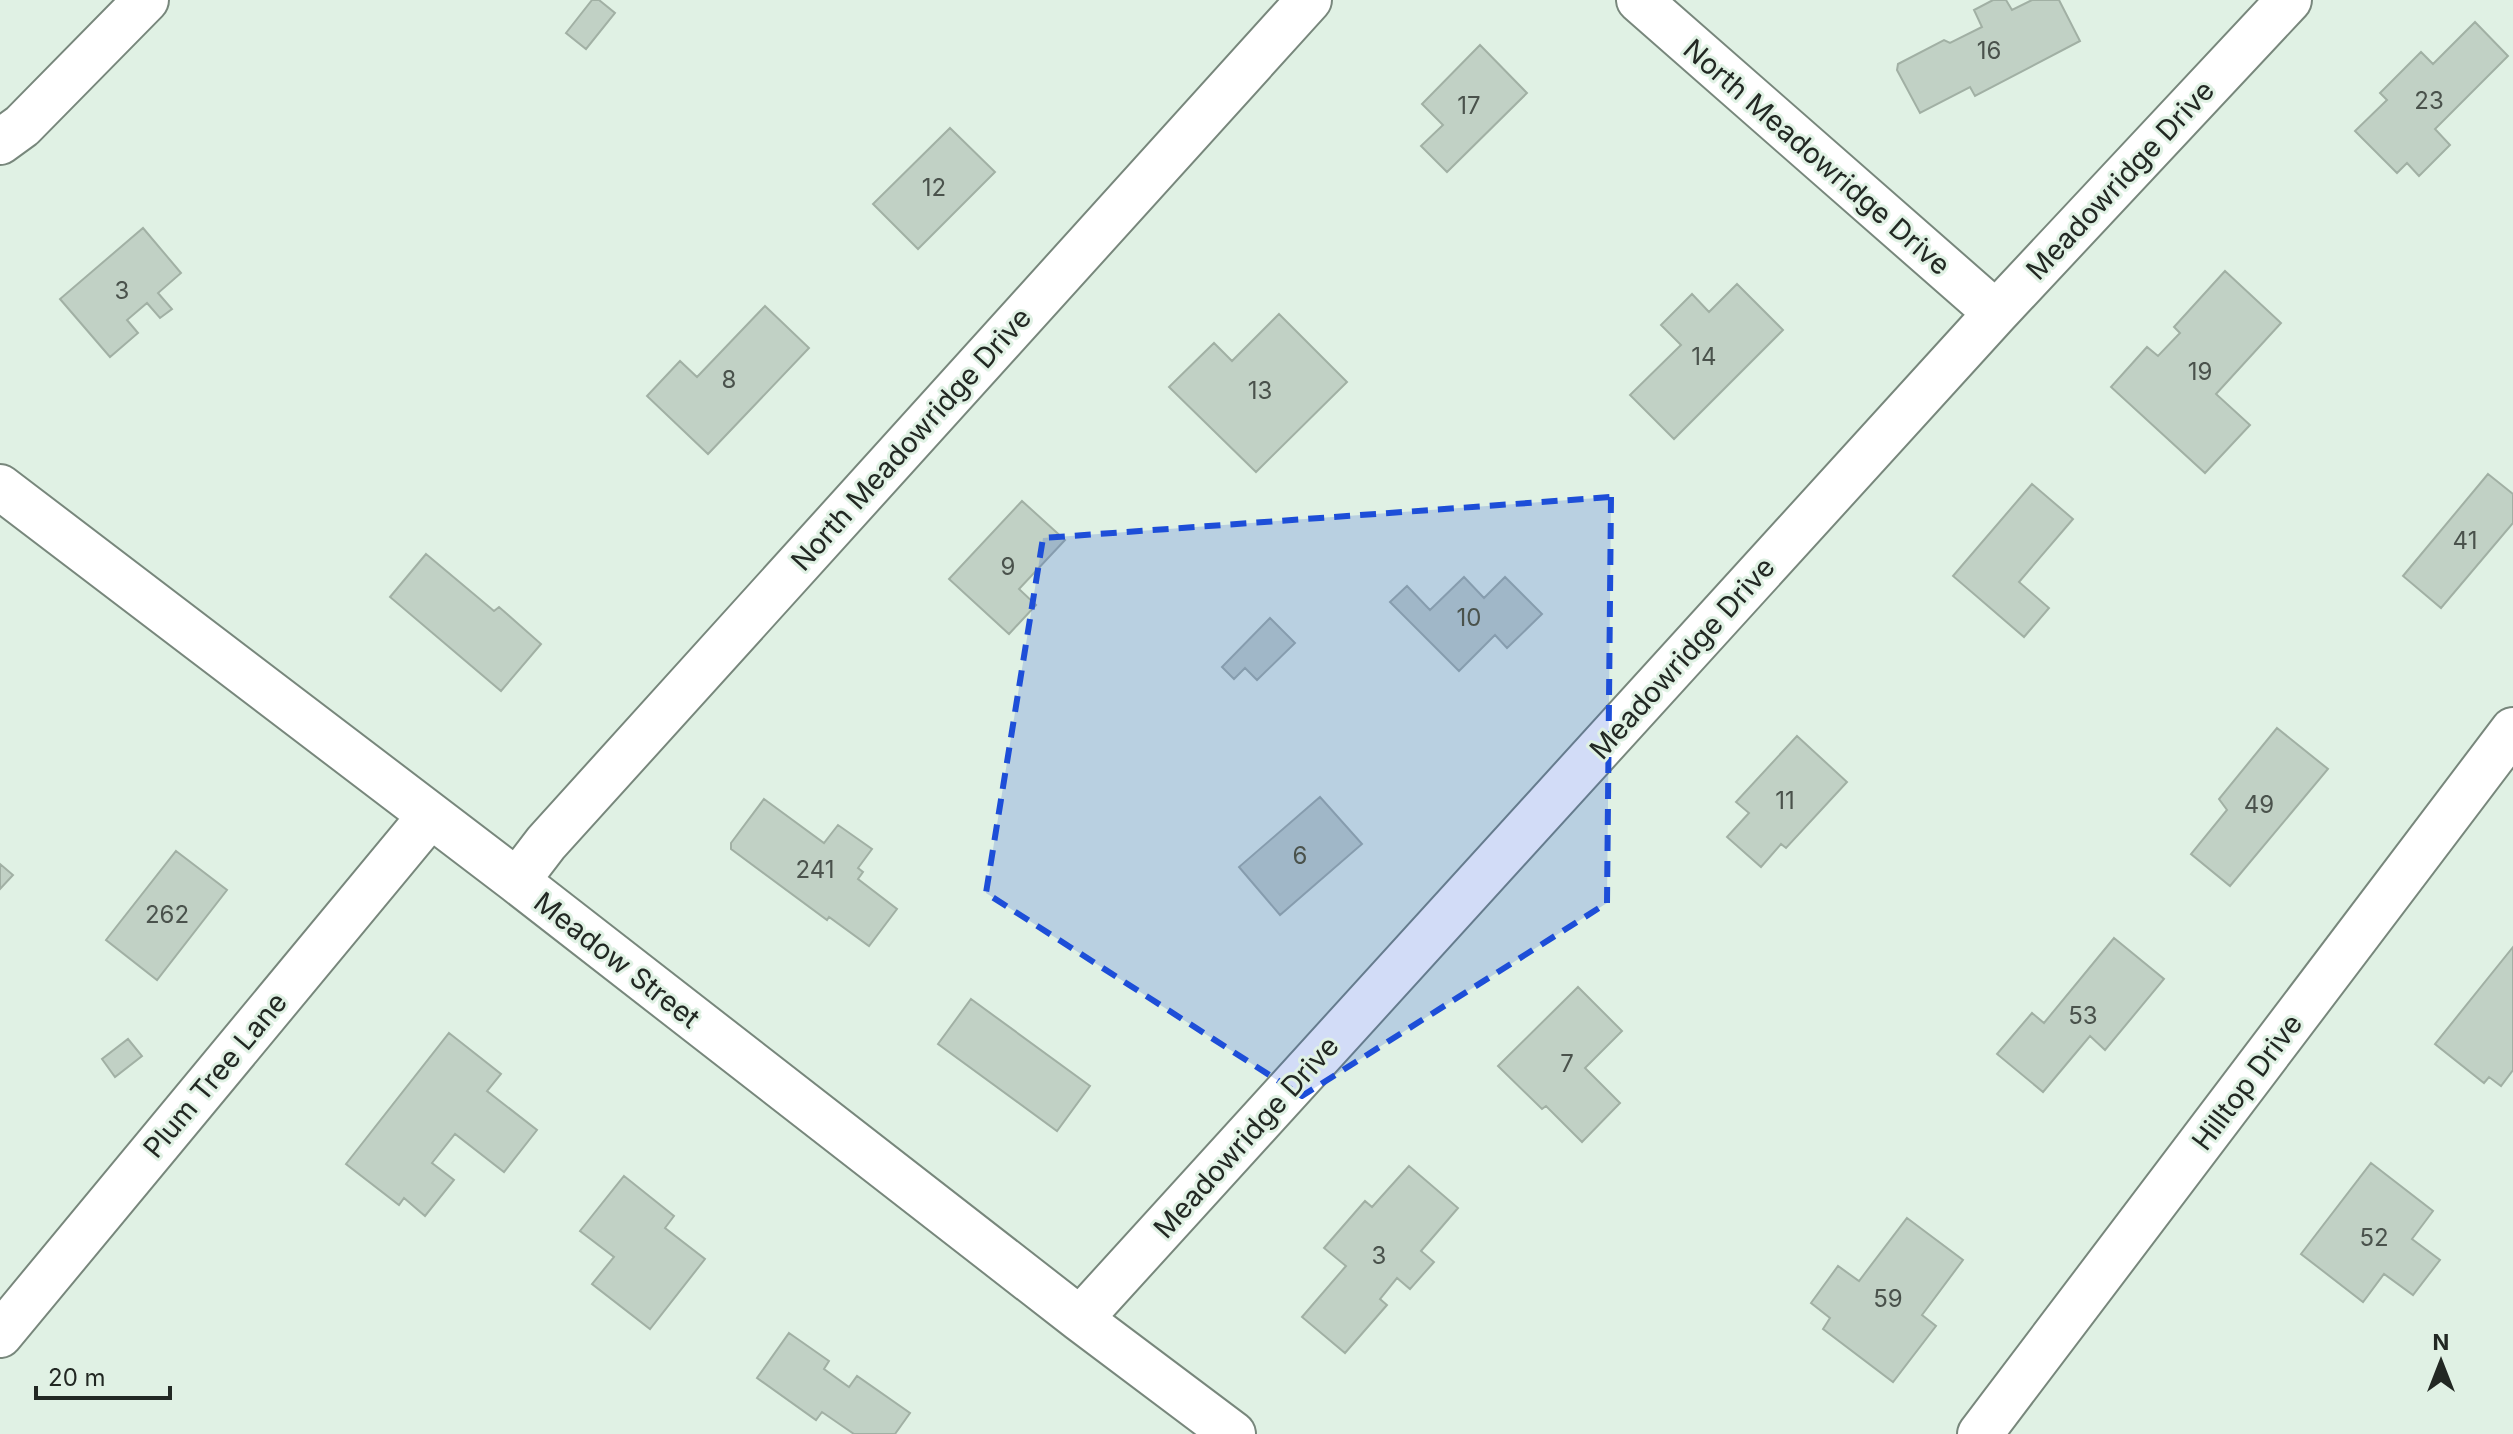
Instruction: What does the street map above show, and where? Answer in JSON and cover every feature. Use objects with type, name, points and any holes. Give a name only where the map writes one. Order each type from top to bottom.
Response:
[{"type":"street","points":[[0,142],[22,126],[146,0]]},
{"type":"street","name":"North Meadowridge Drive","points":[[517,881],[557,831],[1309,0]]},
{"type":"street","name":"North Meadowridge Drive","points":[[1639,0],[1996,313]]},
{"type":"street","name":"Meadowridge Drive","points":[[1080,1319],[1996,313],[2289,0]]},
{"type":"street","name":"Meadow Street","points":[[0,487],[517,881],[1080,1319],[1233,1434]]},
{"type":"street","name":"Hilltop Drive","points":[[1980,1434],[2513,730]]},
{"type":"street","name":"Plum Tree Lane","points":[[0,1335],[430,816]]},
{"type":"highlighted area","points":[[1611,497],[1607,903],[1302,1096],[986,893],[1043,538]]},
{"type":"building","points":[[592,0],[599,0],[615,13],[586,49],[566,33]]},
{"type":"building","points":[[1993,0],[2006,0],[2012,10],[2032,0],[2059,0],[2080,41],[1975,96],[1970,87],[1920,113],[1897,70],[1898,64],[1944,40],[1950,43],[1982,27],[1974,10]]},
{"type":"building","points":[[2475,22],[2508,56],[2435,129],[2450,145],[2419,176],[2407,163],[2397,173],[2355,131],[2387,100],[2380,93],[2421,52],[2433,64]]},
{"type":"building","points":[[1480,45],[1527,93],[1447,172],[1421,146],[1443,125],[1422,104]]},
{"type":"building","points":[[950,128],[995,172],[918,249],[873,204]]},
{"type":"building","points":[[143,228],[181,273],[158,293],[172,309],[160,318],[147,303],[127,320],[138,333],[110,357],[60,299]]},
{"type":"building","points":[[2225,271],[2281,323],[2216,394],[2250,425],[2205,473],[2111,387],[2147,347],[2158,356],[2180,333],[2174,327]]},
{"type":"building","points":[[1737,284],[1783,330],[1674,439],[1630,395],[1681,345],[1661,325],[1692,294],[1709,312]]},
{"type":"building","points":[[765,306],[809,348],[708,454],[647,396],[680,361],[697,377]]},
{"type":"building","points":[[1279,314],[1347,382],[1256,472],[1169,387],[1214,343],[1232,361]]},
{"type":"building","points":[[2488,474],[2513,494],[2513,523],[2441,608],[2403,576]]},
{"type":"building","points":[[2032,484],[2073,519],[2019,582],[2049,608],[2024,637],[1953,576]]},
{"type":"building","points":[[1022,501],[1065,540],[1019,589],[1036,605],[1009,634],[949,579]]},
{"type":"building","points":[[426,554],[494,611],[499,607],[541,644],[501,691],[390,597]]},
{"type":"building","points":[[1464,577],[1484,598],[1505,577],[1542,614],[1507,648],[1495,635],[1459,671],[1390,602],[1407,586],[1430,610]]},
{"type":"building","points":[[1270,618],[1295,643],[1257,680],[1245,668],[1234,679],[1222,667]]},
{"type":"building","points":[[2277,728],[2328,769],[2230,886],[2191,854],[2227,810],[2219,799]]},
{"type":"building","points":[[1797,736],[1847,782],[1786,848],[1781,844],[1761,867],[1727,837],[1749,813],[1736,802]]},
{"type":"building","points":[[1320,797],[1362,844],[1280,915],[1239,867]]},
{"type":"building","points":[[764,799],[824,843],[838,825],[872,849],[858,868],[863,872],[858,879],[897,909],[869,946],[829,917],[827,920],[731,849],[731,843]]},
{"type":"building","points":[[176,851],[227,890],[157,980],[106,940]]},
{"type":"building","points":[[0,864],[13,875],[0,889]]},
{"type":"building","points":[[2114,938],[2164,979],[2105,1050],[2090,1036],[2043,1092],[1997,1054],[2032,1013],[2044,1023]]},
{"type":"building","points":[[2513,947],[2513,1070],[2501,1086],[2489,1077],[2484,1083],[2435,1044]]},
{"type":"building","points":[[1578,987],[1622,1031],[1585,1068],[1620,1103],[1582,1142],[1546,1106],[1542,1109],[1498,1066]]},
{"type":"building","points":[[971,999],[1090,1086],[1057,1131],[938,1044]]},
{"type":"building","points":[[449,1033],[501,1074],[487,1091],[537,1130],[504,1172],[455,1134],[432,1163],[454,1180],[425,1216],[404,1198],[399,1205],[346,1164]]},
{"type":"building","points":[[128,1039],[142,1056],[115,1077],[102,1059]]},
{"type":"building","points":[[2371,1163],[2433,1211],[2412,1239],[2440,1260],[2413,1295],[2384,1274],[2363,1302],[2301,1254]]},
{"type":"building","points":[[1409,1166],[1458,1208],[1421,1251],[1434,1262],[1410,1289],[1397,1278],[1380,1299],[1387,1305],[1345,1353],[1302,1317],[1346,1266],[1324,1248],[1365,1201],[1372,1207]]},
{"type":"building","points":[[624,1176],[674,1216],[665,1228],[705,1259],[650,1329],[592,1284],[614,1257],[580,1231]]},
{"type":"building","points":[[1907,1218],[1963,1260],[1922,1315],[1936,1326],[1893,1382],[1823,1329],[1830,1318],[1811,1303],[1838,1266],[1859,1281]]},
{"type":"building","points":[[789,1333],[829,1361],[824,1369],[849,1387],[857,1376],[910,1413],[895,1434],[854,1434],[822,1412],[816,1420],[757,1378]]}]
